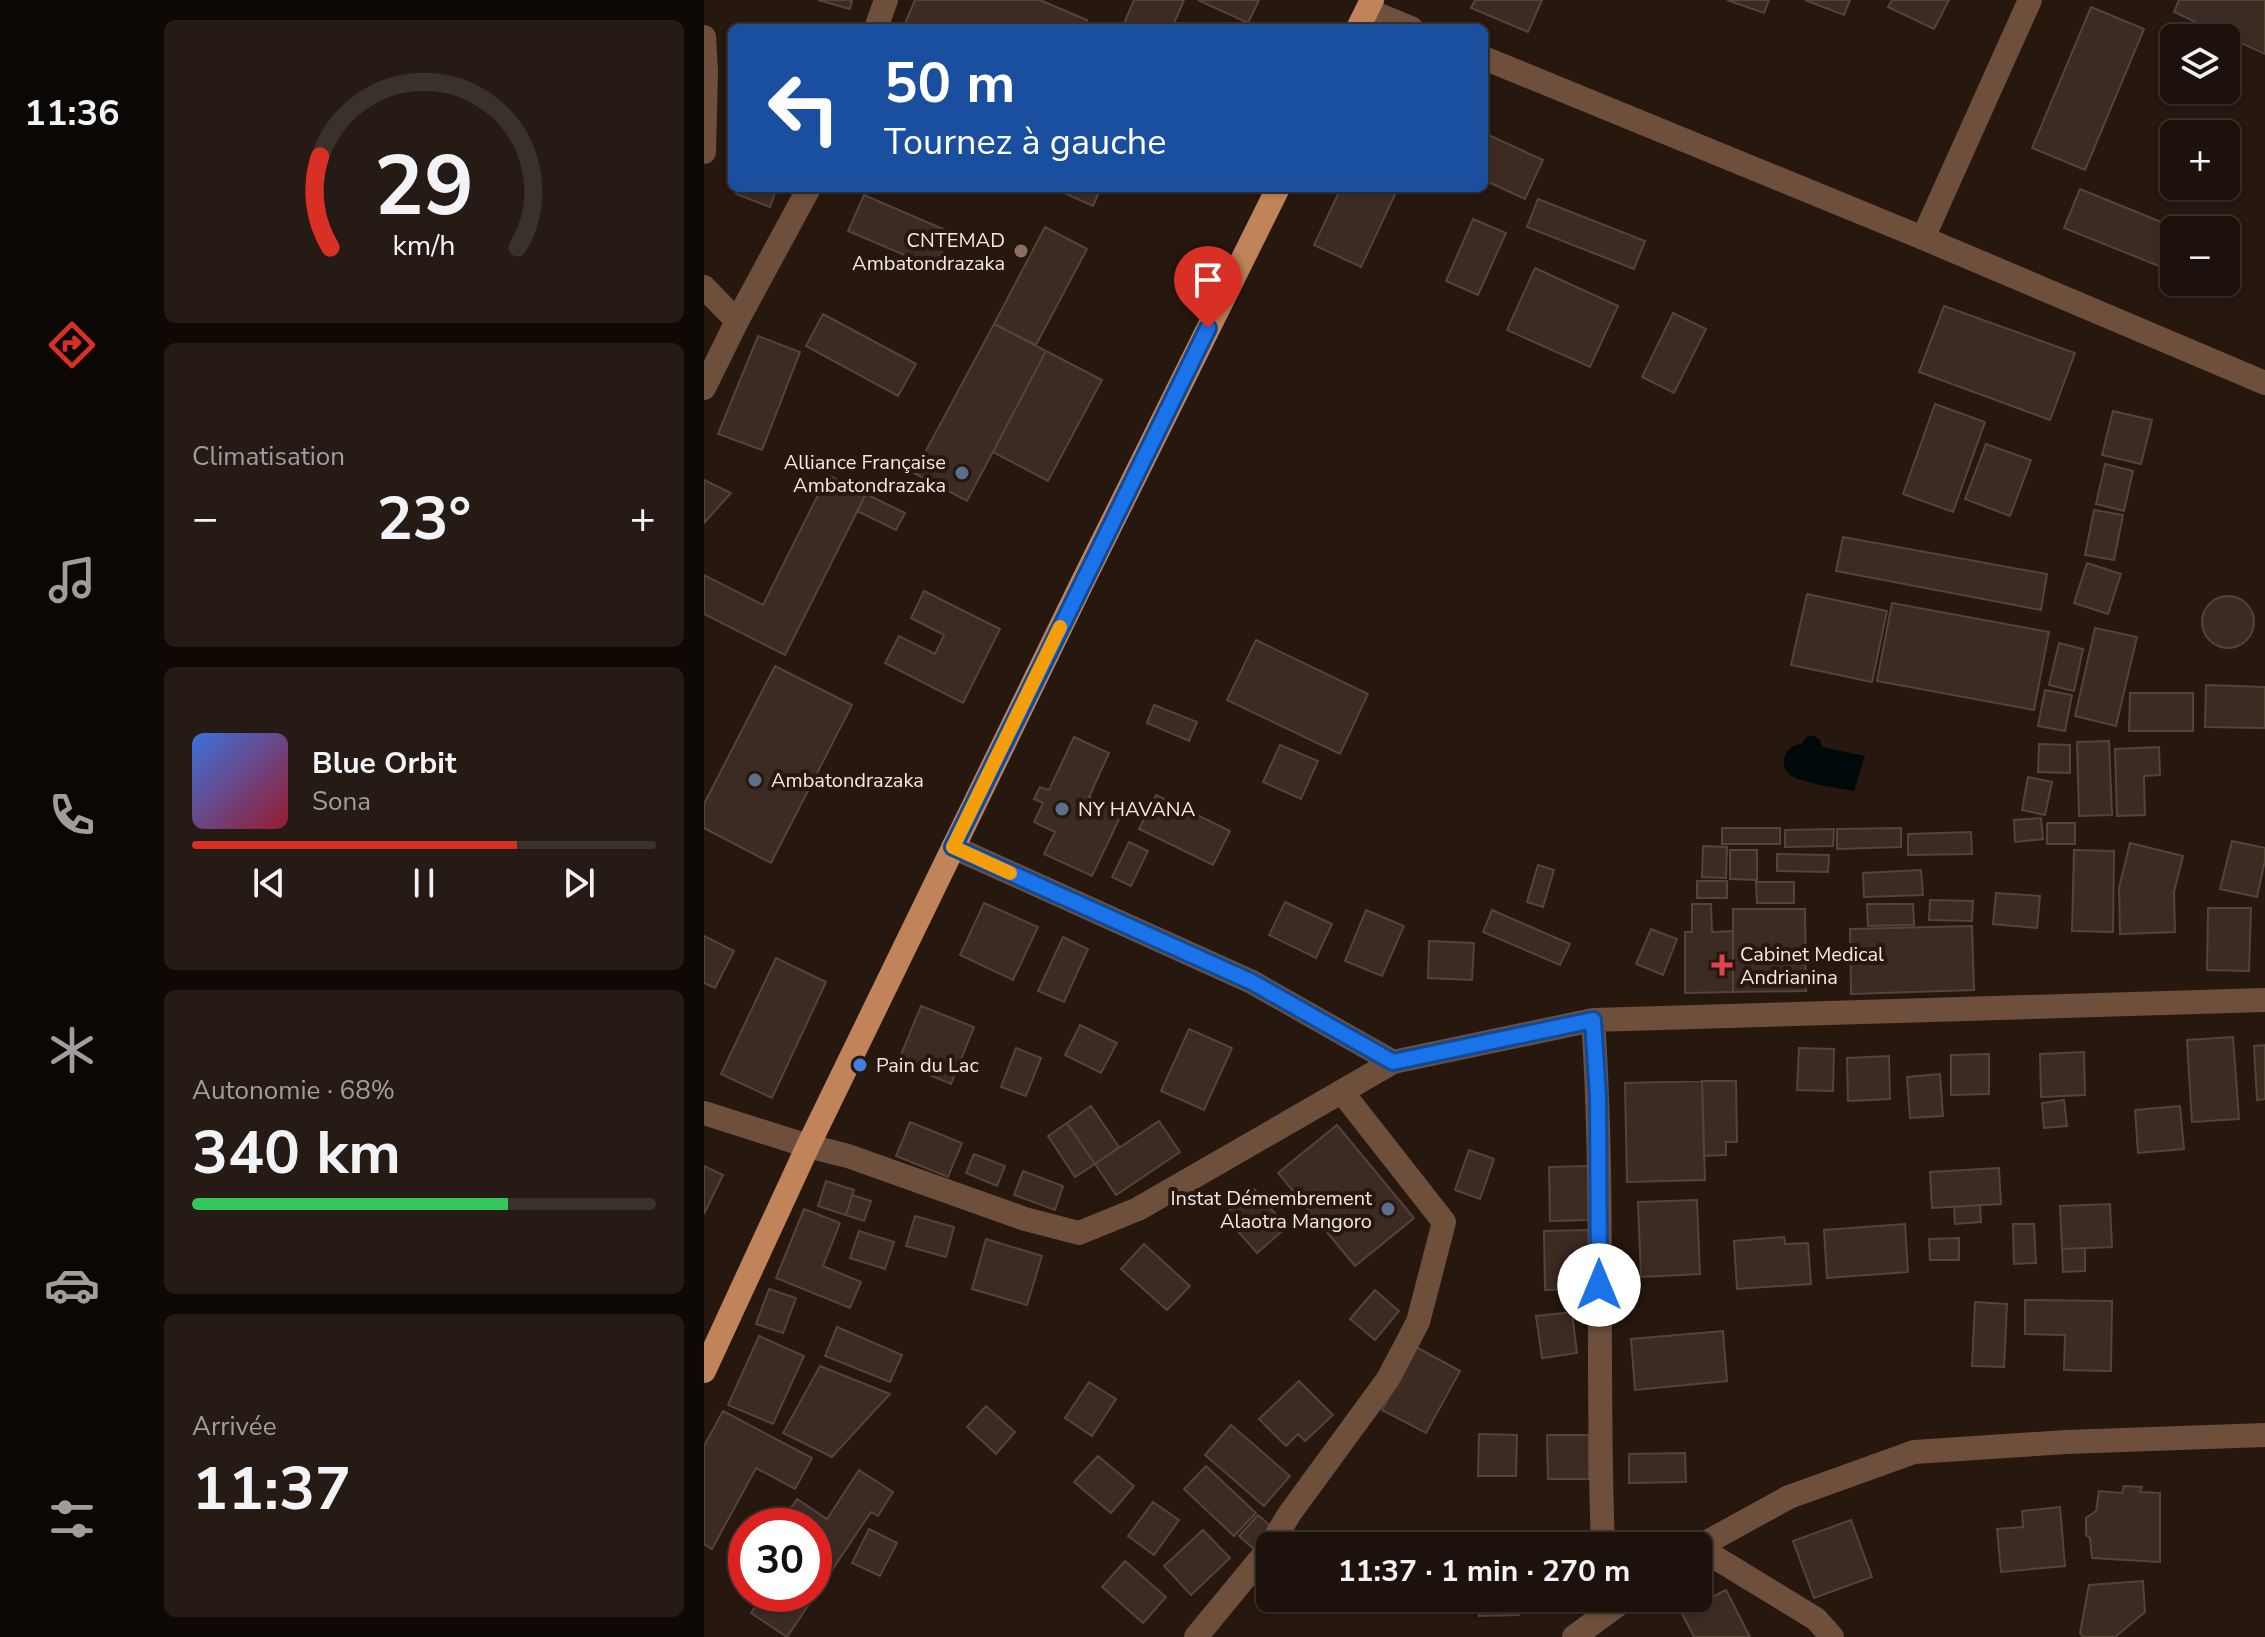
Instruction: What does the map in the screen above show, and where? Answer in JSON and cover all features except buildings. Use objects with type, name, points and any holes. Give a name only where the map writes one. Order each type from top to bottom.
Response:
[{"type":"main road","points":[[704,1371],[808,1146],[953,847],[1276,192]]},
{"type":"street","points":[[877,24],[886,0]]},
{"type":"street","points":[[1923,238],[2030,0]]},
{"type":"street","points":[[1366,13],[1399,24]]},
{"type":"street","points":[[704,37],[704,152]]},
{"type":"street","points":[[1488,60],[1923,238],[2265,383]]},
{"type":"street","points":[[704,388],[807,192]]},
{"type":"street","points":[[706,293],[737,321]]},
{"type":"street","points":[[953,847],[1252,982],[1393,1062]]},
{"type":"street","points":[[704,1113],[848,1156],[1025,1219],[1079,1233],[1138,1209],[1393,1062],[1593,1020],[2265,1000]]},
{"type":"street","points":[[1593,1020],[1598,1097],[1599,1442],[1602,1532]]},
{"type":"street","points":[[1196,1637],[1267,1551],[1290,1513],[1388,1379],[1418,1322],[1444,1222],[1342,1092]]},
{"type":"street","points":[[1712,1539],[1789,1497],[1914,1452],[2066,1442],[2265,1435]]},
{"type":"street","points":[[1712,1556],[1816,1619],[1832,1637]]},
{"type":"street","points":[[1574,1637],[1607,1612]]},
{"type":"shaded area","points":[[1808,736],[1815,736],[1822,747],[1865,756],[1854,791],[1790,775],[1784,764],[1786,753],[1795,745],[1802,744]]},
{"type":"slow traffic","points":[[1010,873],[953,847],[1060,627]]},
{"type":"place","name":"CNTEMAD Ambatondrazaka","points":[[1021,251]]},
{"type":"place","name":"Alliance Française Ambatondrazaka","points":[[962,473]]},
{"type":"place","name":"Ambatondrazaka","points":[[755,780]]},
{"type":"place","name":"NY HAVANA","points":[[1062,809]]},
{"type":"place","name":"Cabinet Medical Andrianina","points":[[1722,965]]},
{"type":"place","name":"Pain du Lac","points":[[860,1065]]},
{"type":"place","name":"Instat Démembrement Alaotra Mangoro","points":[[1388,1209]]},
{"type":"route","points":[[1208,328],[953,847],[1252,982],[1393,1062],[1593,1020],[1598,1097],[1599,1285]]}]
